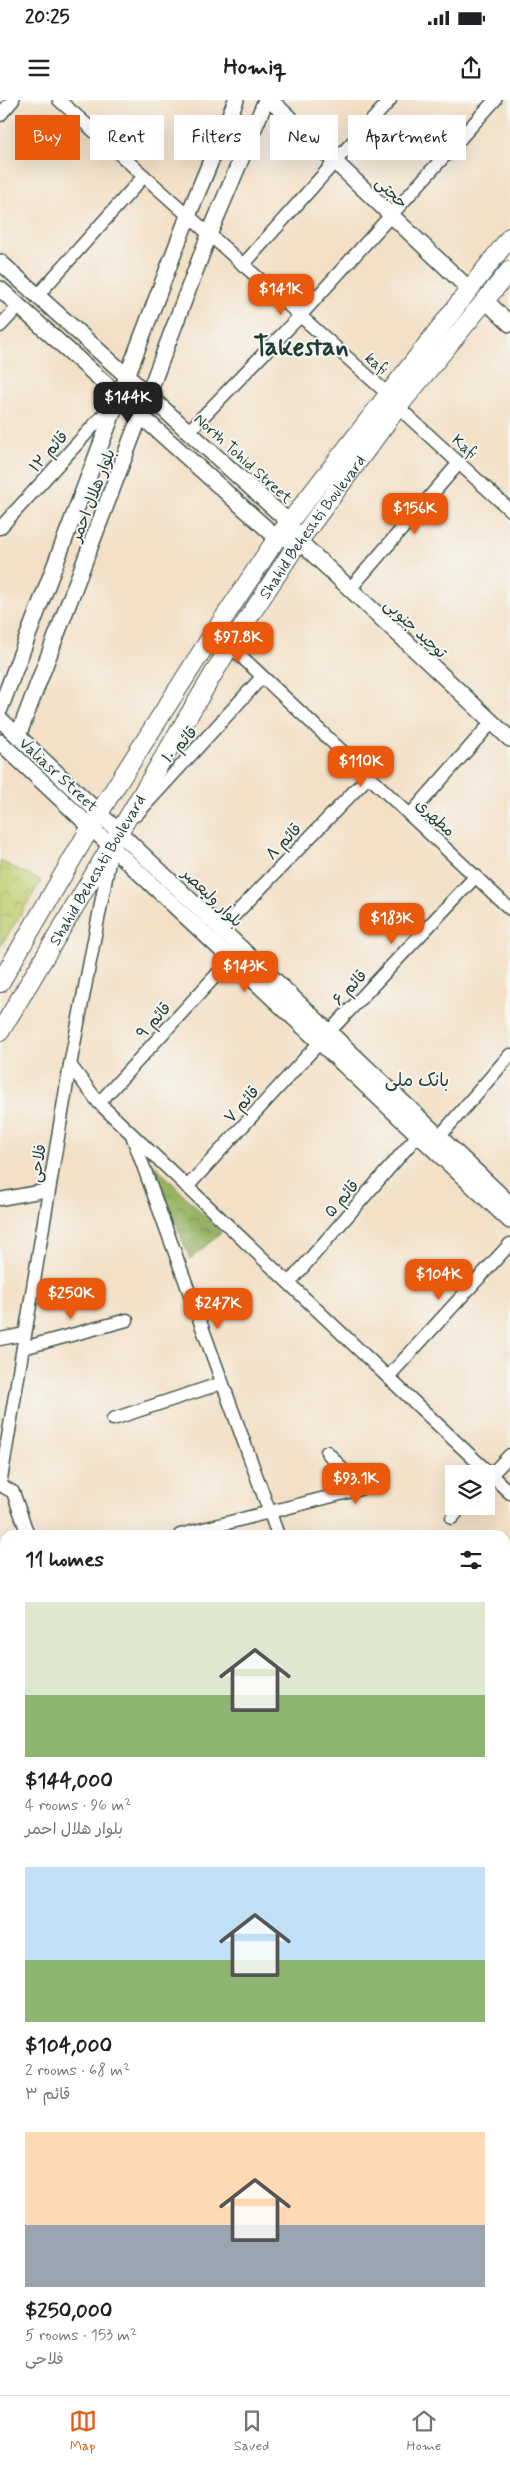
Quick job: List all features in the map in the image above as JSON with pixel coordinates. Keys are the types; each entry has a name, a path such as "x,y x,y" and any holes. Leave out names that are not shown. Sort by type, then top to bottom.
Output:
{"main road":[{"name":"Shahid Beheshti Boulevard","path":"0,1032 230,646 393,401 469,290 510,237"},
{"name":"Shahid Beheshti Boulevard","path":"0,982 95,820 207,643 277,538 393,401 486,301 510,270"}],"street":[{"path":"0,114 13,100"},
{"path":"59,100 188,216"},
{"name":"بلوار هلال احمر","path":"0,709 128,378 188,216 236,100"},
{"name":"بلوار هلال احمر","path":"18,736 210,235 266,100"},
{"name":"حجتی","path":"270,100 469,290"},
{"path":"242,264 390,100"},
{"path":"188,432 300,316 495,100"},
{"path":"37,296 144,176"},
{"name":"kafi","path":"188,216 393,401"},
{"name":"North Tohid Street","path":"0,262 289,522 299,541"},
{"path":"0,288 277,538 299,541"},
{"path":"486,301 510,324"},
{"path":"0,326 19,306"},
{"name":"قائم ۱۲","path":"0,528 120,396"},
{"name":"Kafi","path":"393,401 510,510"},
{"path":"350,589 460,463"},
{"name":"توحید جنوبی","path":"299,541 510,739"},
{"name":"مطهری","path":"230,646 510,909"},
{"name":"قائم ۱۰","path":"116,840 262,677"},
{"name":"بلوار ولیعصر","path":"0,719 116,840 221,929 324,1037 439,1137 510,1204"},
{"path":"410,814 492,722"},
{"name":"Valiasr Street","path":"0,742 95,820"},
{"name":"قائم ۸","path":"221,929 369,776"},
{"path":"116,840 231,959 324,1037 418,1135 510,1221"},
{"name":"فلاحی","path":"0,1485 70,1064 116,840"},
{"name":"قائم ۶","path":"324,1037 476,876"},
{"name":"قائم ۹","path":"99,1103 231,959"},
{"name":"قائم ۷","path":"187,1187 324,1037"},
{"path":"439,1137 510,1055"},
{"path":"70,1064 99,1103 388,1377 476,1465"},
{"path":"132,1135 276,1530"},
{"name":"قائم ۵","path":"289,1284 418,1135"},
{"path":"0,1199 49,1190"},
{"path":"388,1377 510,1244"},
{"path":"23,1348 127,1320"},
{"path":"0,1339 25,1334"},
{"path":"112,1419 222,1383"},
{"path":"201,1530 270,1514 360,1489 327,1452"},
{"path":"495,1470 510,1455"},
{"path":"495,1482 510,1493"},
{"path":"0,1485 13,1492 26,1530"}],"green space":[{"path":"0,861 41,881 0,947"},
{"path":"153,1163 221,1233 190,1259"}],"district":[{"name":"Takestan","path":"301,346"},
{"name":"بانک ملی","path":"417,1080"}]}
